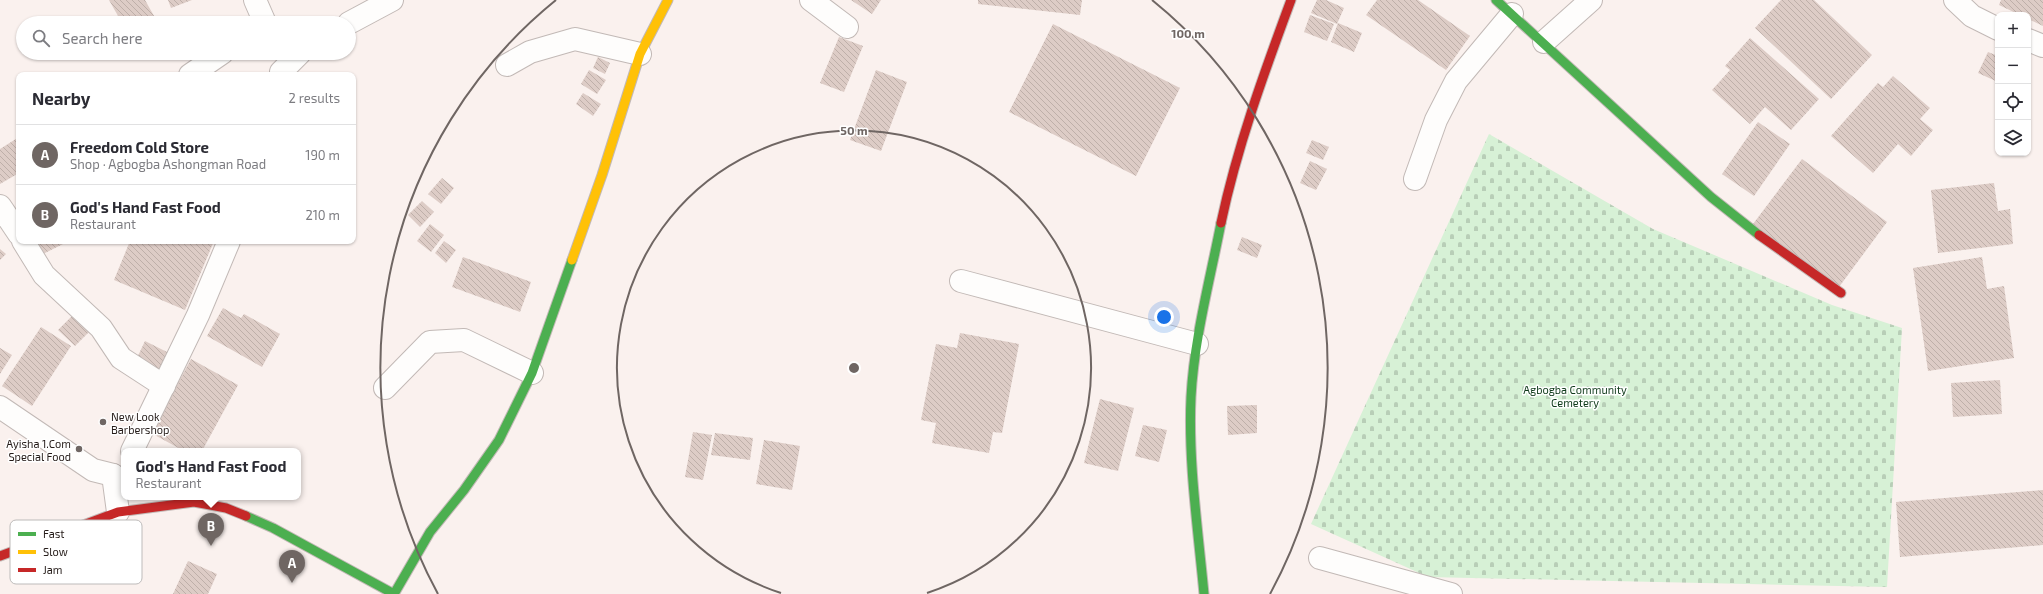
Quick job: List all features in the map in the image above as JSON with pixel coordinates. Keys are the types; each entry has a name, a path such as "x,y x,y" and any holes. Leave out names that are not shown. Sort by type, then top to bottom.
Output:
{"street":[{"path":"356,19 392,0"},
{"path":"97,520 118,512 194,502 226,508 272,528 394,594 430,532 464,490 499,440 532,373 602,175 640,54 668,0"},
{"path":"811,0 847,27"},
{"path":"1204,594 1193,474 1191,397 1197,344 1230,181 1264,73 1291,0"},
{"path":"1544,42 1591,0"},
{"path":"1955,0 1972,16 1995,28"},
{"path":"1415,179 1436,120 1456,81 1504,7 1711,196 1772,246 1841,293"},
{"path":"507,65 530,52 574,39 640,54"},
{"path":"2031,41 2043,46"},
{"path":"194,72 212,60"},
{"path":"281,72 291,60"},
{"path":"0,206 16,230"},
{"path":"25,244 44,275 101,328 121,358 164,386"},
{"path":"133,448 198,315 228,244"},
{"path":"961,281 1197,344"},
{"path":"385,388 430,342 464,340 532,373"},
{"path":"0,407 93,470 118,469 118,512"},
{"path":"0,556 10,552"},
{"path":"1320,558 1451,594"}],"green space":[{"name":"Agbogba Community Cemetery","path":"1489,134 1653,229 1832,305 1902,328 1887,587 1428,577 1311,524"}],"building":[{"path":"109,0 145,0 154,16 118,16"},
{"path":"168,0 192,0 171,8"},
{"path":"851,0 881,0 872,14"},
{"path":"978,0 1082,0 1080,15 978,4"},
{"path":"1317,0 1326,0 1344,8 1337,24 1311,13"},
{"path":"1377,0 1418,0 1470,36 1446,70 1366,15"},
{"path":"1781,0 1814,0 1872,55 1831,99 1755,28"},
{"path":"2001,0 2043,0 2043,26 2031,20 2031,12 2014,12 1999,5"},
{"path":"1310,15 1334,24 1327,41 1304,32"},
{"path":"1338,23 1362,33 1354,52 1331,42"},
{"path":"1053,24 1180,88 1136,176 1009,112"},
{"path":"839,37 863,46 844,92 820,83"},
{"path":"1750,38 1819,99 1791,130 1765,107 1750,124 1712,90 1730,70 1725,66"},
{"path":"1988,52 1995,55 1995,81 1978,73"},
{"path":"598,57 610,63 605,74 593,68"},
{"path":"589,70 606,80 597,94 581,84"},
{"path":"876,70 907,82 881,151 850,140"},
{"path":"1893,76 1930,108 1920,119 1933,130 1911,156 1898,144 1873,173 1831,136 1878,83 1883,87"},
{"path":"583,93 601,104 593,116 576,104"},
{"path":"1758,122 1790,144 1754,196 1722,174"},
{"path":"16,139 16,175 0,184 0,149"},
{"path":"1312,140 1329,147 1323,160 1306,153"},
{"path":"1802,159 1887,222 1839,287 1753,224"},
{"path":"1310,161 1327,169 1316,190 1300,183"},
{"path":"442,178 454,188 441,204 428,194"},
{"path":"1994,183 1998,211 2010,209 2013,244 1938,253 1931,190"},
{"path":"422,201 434,212 420,227 408,215"},
{"path":"430,224 444,235 431,252 417,241"},
{"path":"1242,237 1262,245 1257,258 1237,250"},
{"path":"444,241 456,250 446,263 435,253"},
{"path":"36,244 63,244 41,255"},
{"path":"129,244 213,244 185,310 114,280"},
{"path":"0,249 6,254 0,260"},
{"path":"463,257 531,282 520,312 452,287"},
{"path":"1982,257 1987,289 2004,286 2014,358 1928,371 1913,268"},
{"path":"223,308 241,318 244,314 280,334 262,367 207,336"},
{"path":"77,311 93,328 75,346 58,330"},
{"path":"41,327 71,346 32,406 2,386"},
{"path":"960,333 1019,344 1002,433 993,432 989,453 932,443 936,423 921,420 936,344 957,348"},
{"path":"145,341 171,354 161,372 136,360"},
{"path":"0,348 12,355 0,374"},
{"path":"191,359 238,385 204,448 178,448 151,433"},
{"path":"2000,380 2002,414 1953,417 1951,383"},
{"path":"1100,399 1134,408 1118,471 1084,463"},
{"path":"1257,405 1257,433 1228,435 1227,406"},
{"path":"1143,425 1167,430 1159,462 1135,456"},
{"path":"693,432 712,435 703,480 685,477"},
{"path":"715,433 753,438 750,460 711,455"},
{"path":"764,440 800,446 792,490 756,484"},
{"path":"2043,490 2043,545 1900,557 1896,502"},
{"path":"188,561 217,574 208,594 173,594"}],"traffic: fast":[{"path":"1496,0 1711,197 1759,235"},
{"path":"1204,594 1192,471 1190,421 1191,397 1195,353 1221,223"},
{"path":"394,594 430,532 464,490 499,440 532,373 572,260"},
{"path":"246,516 273,528 394,594"}],"traffic: slow":[{"path":"572,260 602,175 640,54 668,0"}],"traffic: jam":[{"path":"1221,223 1227,195 1243,138 1291,0"},
{"path":"1759,235 1841,293"},
{"path":"97,520 118,512 194,502 226,508 246,516"},
{"path":"0,556 10,552"}],"place":[{"name":"New Look Barbershop","path":"103,422"},
{"name":"Ayisha 1.Com Special Food","path":"79,449"},
{"name":"God's Hand Fast Food","path":"211,546"},
{"name":"Freedom Cold Store","path":"292,583"}]}
